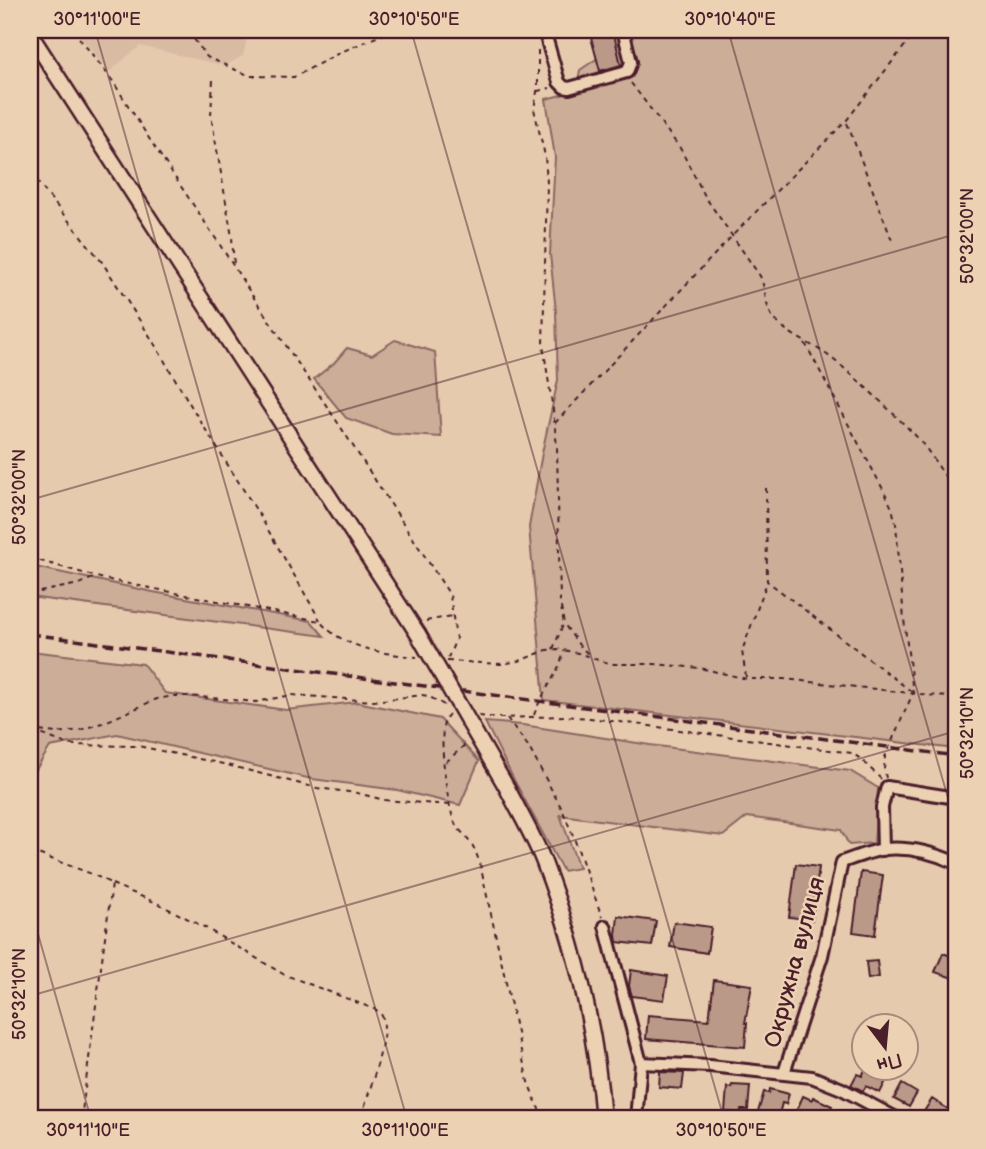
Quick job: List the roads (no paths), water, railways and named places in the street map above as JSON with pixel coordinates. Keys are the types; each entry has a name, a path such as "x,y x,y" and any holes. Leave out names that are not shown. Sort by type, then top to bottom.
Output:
{"main road":[{"path":"30,34 415,629 507,788 542,858 566,927 587,1009 603,1119"}],"street":[{"path":"544,30 561,85 569,88 624,74 629,69 631,62 624,30"},
{"path":"956,798 887,787 882,807 883,849 910,849 931,853 956,863"},
{"name":"Окружна вулиця","path":"784,1073 822,956 842,862 883,849"},
{"path":"605,926 641,1063 636,1119"},
{"path":"641,1063 675,1063 812,1077 898,1119"}],"railway":[{"path":"30,634 956,756"}]}
